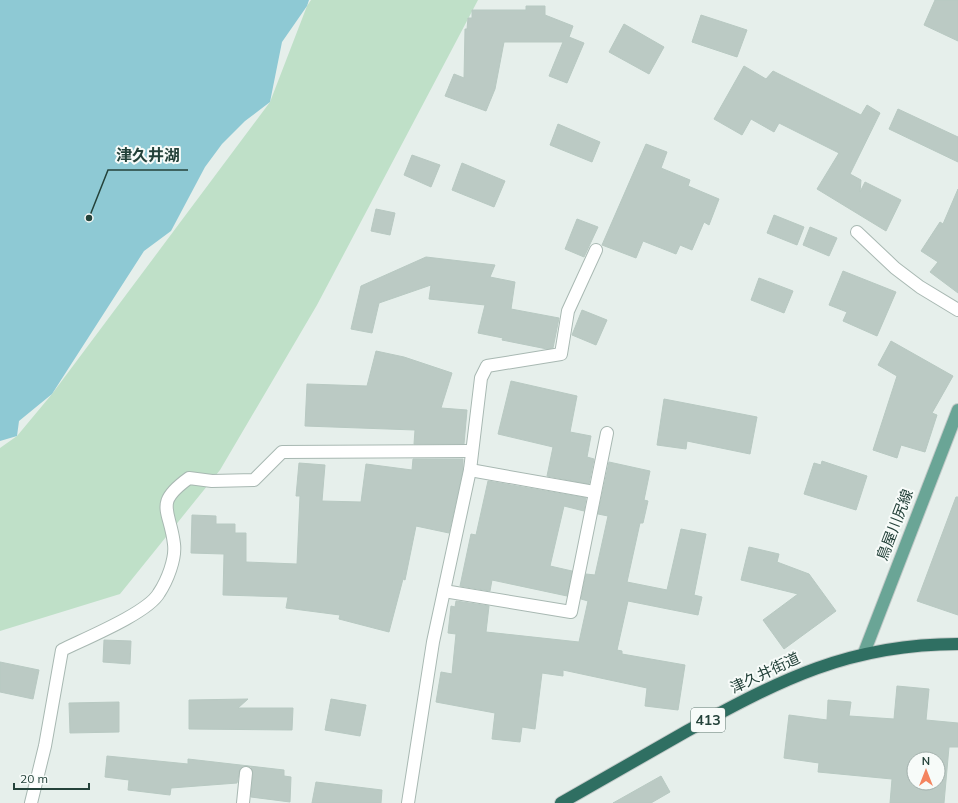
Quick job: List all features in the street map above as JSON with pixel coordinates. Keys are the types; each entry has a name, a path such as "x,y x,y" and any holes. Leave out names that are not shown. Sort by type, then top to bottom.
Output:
{"highway":[{"name":"津久井街道","path":"560,803 758,692 811,669 864,653 912,646 958,644"}],"main road":[{"name":"鳥屋川尻線","path":"864,653 958,410"}],"street":[{"path":"857,232 895,268 920,287 958,310"},
{"path":"408,803 433,642 470,470 471,451 481,378 487,366 561,354 568,311 596,250"},
{"path":"444,591 571,612 606,433"},
{"path":"31,803 45,746 62,650 137,613 159,595 171,564 174,545 168,522 166,503 172,490 189,478 212,481 254,480 282,452 471,451"},
{"path":"470,470 594,492"},
{"path":"243,803 246,773"}],"green space":[{"path":"311,0 478,0 317,305 220,470 120,594 0,631 0,448 17,436 52,394 270,102 307,6"}],"water":[{"path":"0,0 309,0 307,6 282,42 270,102 245,121 222,144 205,167 171,231 144,251 52,394 19,421 17,436 0,441"}],"building":[{"path":"935,0 958,0 958,41 924,25"},
{"path":"526,6 545,6 545,15 573,26 569,37 584,43 567,83 549,76 563,42 504,42 495,89 486,111 445,96 454,74 464,78 465,29 467,29 468,18 472,18 472,10 526,10"},
{"path":"701,15 747,30 737,57 692,42"},
{"path":"624,24 664,47 649,74 609,52"},
{"path":"744,66 766,79 773,71 861,115 867,105 880,113 850,174 861,180 860,192 865,182 901,200 886,231 817,189 839,153 779,123 774,132 751,119 742,135 714,119"},
{"path":"898,109 958,137 958,162 889,129"},
{"path":"558,124 600,142 592,162 550,145"},
{"path":"646,144 667,152 661,168 690,180 688,186 719,199 709,225 704,222 692,250 680,245 676,254 643,241 636,258 602,245"},
{"path":"412,155 440,165 431,187 404,175"},
{"path":"462,163 505,181 494,207 452,190"},
{"path":"958,189 958,293 930,272 938,262 921,251 940,222 943,224"},
{"path":"376,209 395,213 390,235 371,231"},
{"path":"774,215 804,227 797,245 767,233"},
{"path":"577,219 598,227 584,257 565,249"},
{"path":"810,227 837,238 829,256 803,245"},
{"path":"426,257 495,265 490,277 515,282 511,309 559,318 553,348 547,349 502,340 503,338 478,333 485,305 429,299 431,285 379,303 372,333 351,329 361,286"},
{"path":"843,271 896,292 877,336 843,321 847,312 829,305"},
{"path":"759,278 793,291 784,313 751,300"},
{"path":"582,310 607,320 596,345 572,335"},
{"path":"891,341 953,376 932,413 937,415 925,452 901,445 897,458 873,450 897,376 878,365"},
{"path":"376,351 404,357 452,373 441,408 467,410 464,444 414,444 415,430 305,426 307,384 367,386"},
{"path":"511,381 577,396 570,432 591,436 587,457 594,459 589,484 547,476 553,447 498,434"},
{"path":"664,399 757,417 750,454 687,441 686,449 657,445"},
{"path":"413,459 463,459 463,469 449,533 416,526 405,580 403,579 389,632 339,619 340,615 286,608 288,597 223,595 224,554 191,553 192,515 216,516 216,524 235,524 235,533 246,533 246,562 297,564 300,496 296,496 299,463 325,465 322,501 361,502 366,464 412,470"},
{"path":"822,461 867,476 856,510 804,494 814,463 821,465"},
{"path":"609,462 650,471 644,500 648,501 643,523 640,523 627,582 667,590 681,529 706,534 694,595 702,597 698,615 628,601 617,650 622,651 622,654 685,665 678,710 645,706 647,688 563,670 563,676 542,673 535,729 522,727 520,742 492,739 495,713 436,702 441,672 452,674 456,634 448,633 451,606 455,607 456,601 489,606 486,632 579,642 588,601 581,599 586,574 595,575 608,516 598,514"},
{"path":"488,481 586,498 584,511 564,506 550,566 572,571 567,596 492,580 490,591 460,586 471,534 476,535"},
{"path":"956,497 958,497 958,615 917,601"},
{"path":"749,547 779,554 777,562 809,574 836,611 784,649 763,620 798,594 741,580"},
{"path":"104,640 131,641 130,664 103,662"},
{"path":"0,662 39,670 33,699 0,692"},
{"path":"897,686 929,689 926,720 958,723 958,747 949,747 946,781 946,751 906,751 906,791 945,791 944,803 890,803 892,779 818,772 819,763 784,758 789,715 827,720 828,700 851,702 849,716 894,719"},
{"path":"248,699 238,708 293,708 292,730 189,729 189,700"},
{"path":"331,699 366,705 360,736 325,730"},
{"path":"119,702 119,732 70,733 69,703"},
{"path":"107,756 188,764 188,759 284,770 284,776 291,777 290,802 251,797 253,773 251,767 246,766 240,769 237,783 171,788 170,795 128,790 129,780 105,777"},
{"path":"661,776 670,792 651,803 613,803"},
{"path":"316,782 382,790 381,803 312,803"}],"place":[{"name":"津久井湖","path":"89,218"}]}
